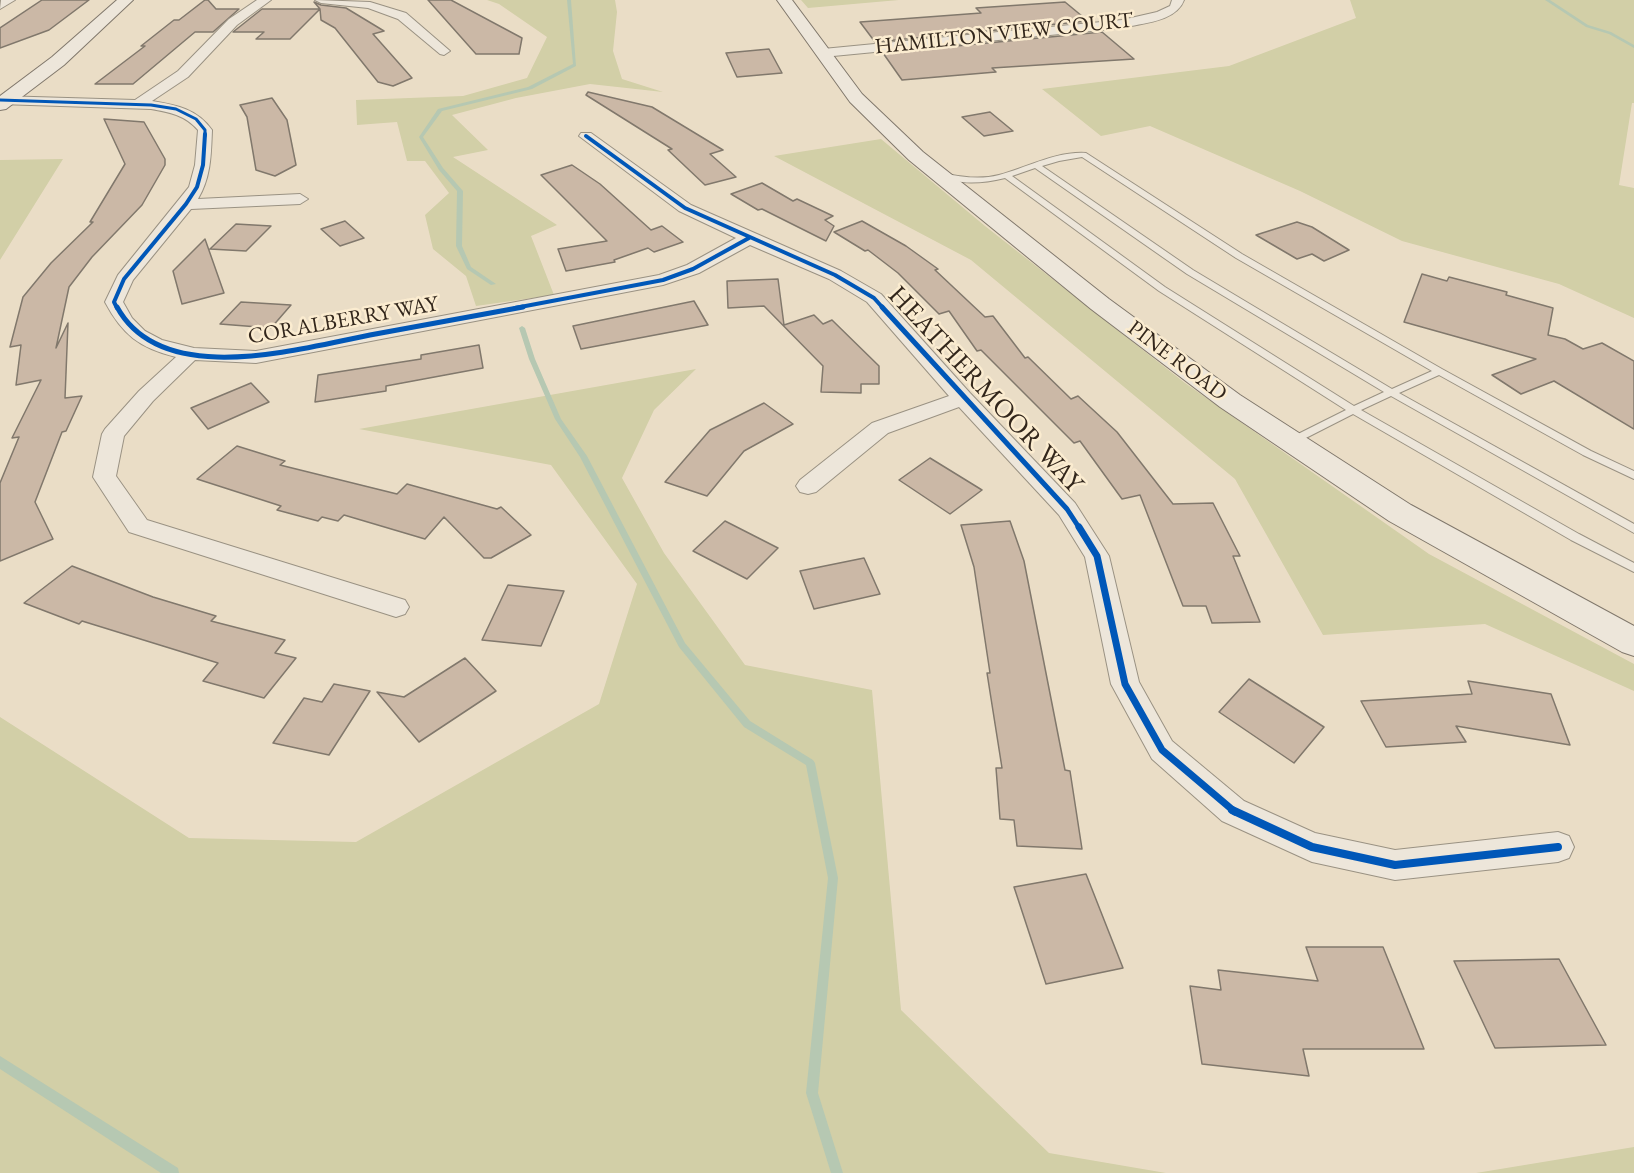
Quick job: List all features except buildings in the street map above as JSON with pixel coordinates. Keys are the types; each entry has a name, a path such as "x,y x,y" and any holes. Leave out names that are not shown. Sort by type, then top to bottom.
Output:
{"street":[{"path":"0,6 9,0"},
{"path":"2,104 58,61 126,0"},
{"path":"137,105 183,74 233,22 265,0"},
{"path":"321,0 370,5 402,16 444,51"},
{"name":"PINE ROAD","path":"784,0 856,98 938,174 1100,304 1230,401 1400,513 1634,642"},
{"name":"HAMILTON VIEW COURT","path":"823,53 1122,24 1161,15 1175,8 1178,0"},
{"name":"CORALBERRY WAY","path":"2,104 112,104 176,109 196,119 205,130 203,165 197,187 186,204 124,279 114,302 119,314 137,335 152,344 189,355 256,357 663,280 693,269 748,238"},
{"name":"HEATHERMOOR WAY","path":"586,136 685,208 748,238 836,275 874,298 963,398 1067,508 1097,555 1125,684 1162,750 1233,811 1312,847 1395,864 1558,847"},
{"path":"186,204 300,199"},
{"path":"189,355 146,396 113,434 104,477 138,526 396,607"},
{"path":"808,486 879,428 963,398"}],"lane":[{"path":"938,174 973,180 1006,175 1062,155 1083,155 1239,256 1439,371 1587,453 1634,475"},
{"path":"1036,165 1190,272 1391,392 1634,529"},
{"path":"1006,175 1162,289 1353,410 1575,537 1634,568"},
{"path":"1292,441 1439,371"}],"shaded area":[{"path":"487,0 615,0 617,12 613,51 622,79 663,92 590,84 516,98 452,115 488,150 453,157 557,225 531,236 554,295 476,306 466,276 433,249 425,215 449,193 425,161 407,161 397,122 357,125 356,100 463,96 527,78 547,37 499,4"},
{"path":"801,0 899,0 808,8"},
{"path":"1350,0 1634,0 1634,103 1632,103 1619,185 1634,188 1634,318 1559,284 1402,241 1300,191 1150,126 1101,136 1042,89 1229,66 1356,18"},
{"path":"881,139 985,226 1185,383 1429,554 1634,664 1634,691 1485,624 1323,635 1235,479 971,260 774,156"},
{"path":"63,159 0,260 0,160"},
{"path":"696,369 654,410 622,478 664,553 745,665 872,690 901,1010 1049,1153 1166,1173 0,1173 0,717 189,838 356,842 599,704 637,584 551,465 359,429"},
{"path":"1634,1147 1634,1173 1476,1173"}],"waterway":[{"path":"493,284 469,268 459,246 460,191 441,169 421,137 440,110 530,88 575,65 569,0"},
{"path":"1547,0 1587,26 1610,33 1634,47"},
{"path":"522,328 532,359 558,419 583,456 682,645 747,724 810,763 833,878 812,1093 837,1173"},
{"path":"0,1062 173,1173"}],"cycle path":[{"path":"0,100 151,105 176,109 196,119 205,130 203,165 197,187 186,204 124,279 114,302 125,321 139,335 155,344 194,354 256,357 663,280 693,269 749,238"},
{"path":"586,136 685,208 835,275 874,298 963,398 1067,509 1097,556 1125,684 1162,750 1233,811 1312,847 1395,865 1558,847"}]}
